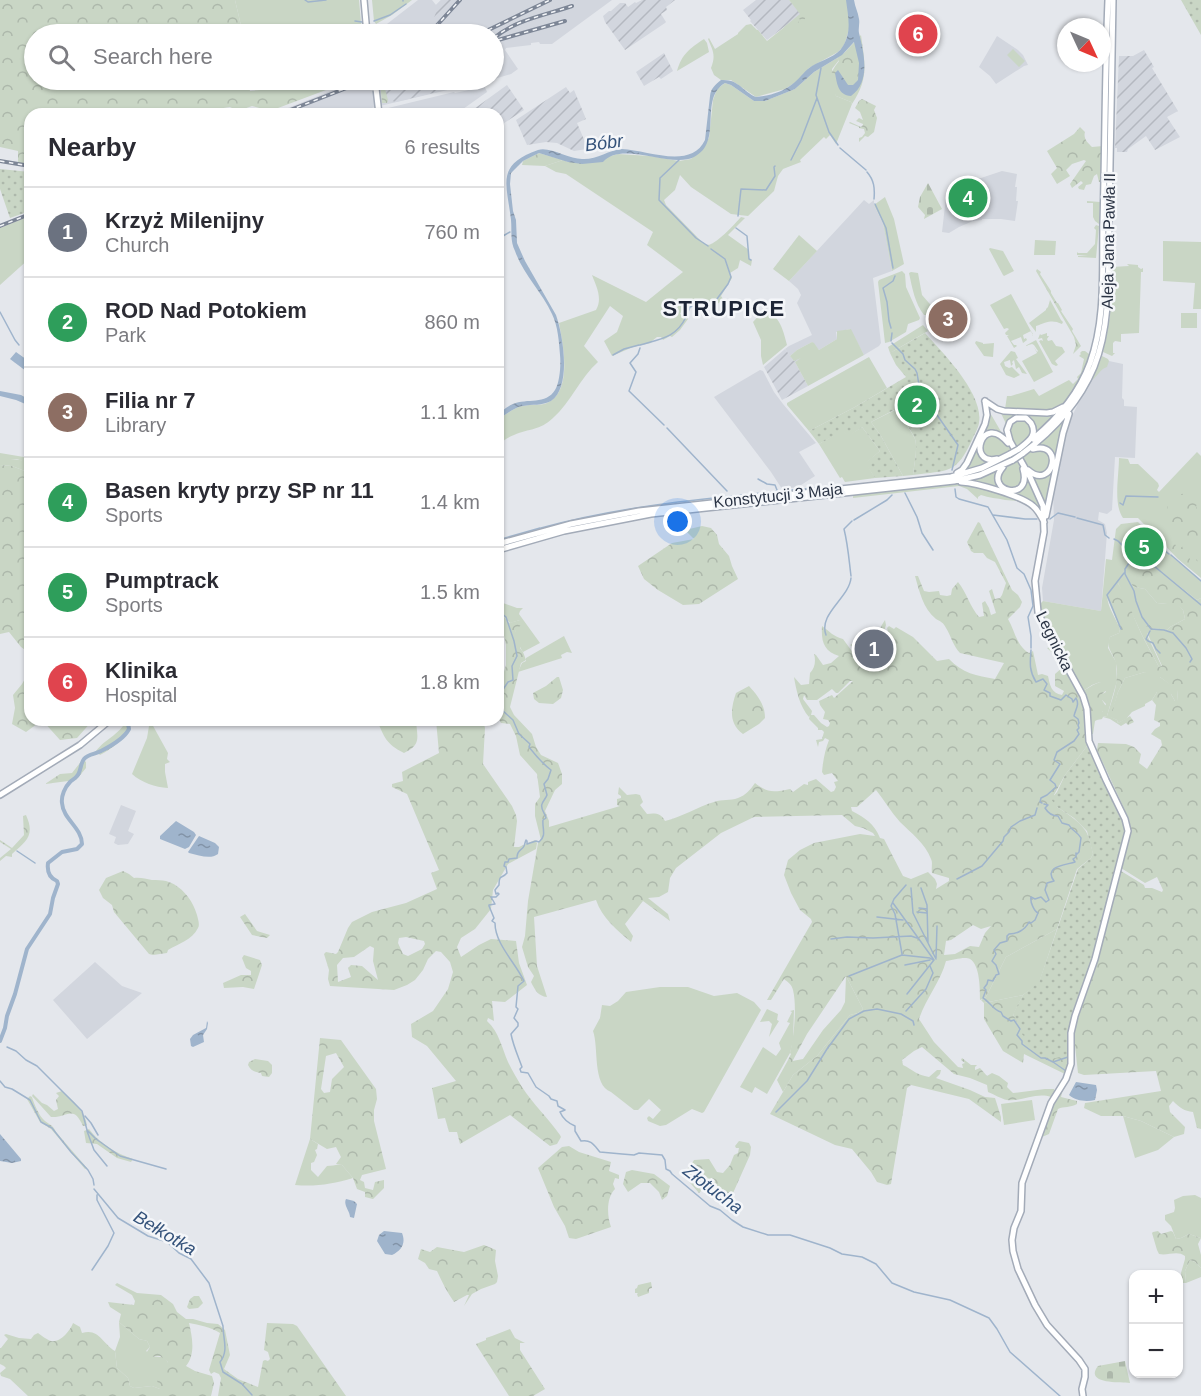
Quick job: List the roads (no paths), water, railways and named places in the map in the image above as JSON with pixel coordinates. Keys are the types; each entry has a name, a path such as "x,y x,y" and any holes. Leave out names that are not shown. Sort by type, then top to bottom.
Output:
{"main road":[{"path":"366,0 368,24"},
{"name":"Aleja Jana Pawła II","path":"1021,451 1046,428 1070,399 1089,366 1100,324 1108,0"},
{"name":"Aleja Jana Pawła II","path":"1021,451 1050,431 1072,406 1085,385 1102,340 1106,314 1113,0"},
{"path":"374,90 377,108"},
{"path":"941,481 968,464 986,420 985,401 1004,411 1047,413 1059,409 1070,399"},
{"path":"1044,523 1064,430 1072,406"},
{"path":"1009,442 1007,430 1010,422 1019,417 1028,419 1033,425 1034,433 1021,451"},
{"path":"1009,442 1001,435 993,433 985,436 980,446 982,455 990,460 1011,457"},
{"name":"Legnicka","path":"1009,442 1042,502 1044,536 1035,581 1038,612 1086,702 1089,741 1128,825 1126,842 1095,959 1073,1022 1071,1064 1066,1079 1051,1103 1022,1183 1021,1211 1012,1240 1018,1269 1035,1305 1054,1334 1084,1366 1086,1373 1082,1389 1083,1396"},
{"path":"1021,451 1037,447 1043,448 1050,453 1053,460 1050,470 1041,475 1032,473 1022,465"},
{"name":"Konstytucji 3 Maja","path":"504,542 583,522 658,508 967,479 980,475 1021,451"},
{"path":"1011,457 998,474 999,483 1004,488 1014,491 1022,487 1025,478 1022,465"},
{"path":"941,481 978,484 1024,501 1036,508 1044,523"},
{"name":"Konstytucji 3 Maja","path":"504,548 564,531 621,519 941,481"},
{"path":"0,795 80,745 103,726"}],"water":[{"path":"846,0 854,0 859,19 864,75 857,90 851,96 843,94 835,73 838,70 848,85 853,85 858,80 859,63 854,42 842,55 814,72 795,89 765,101 754,101 725,83 717,90 713,99 708,141 703,150 694,157 673,160 622,154 611,156 603,162 582,164 539,153 523,161 511,173 510,184 517,243 556,315 563,347 564,373 558,394 551,401 526,405 504,415 504,410 518,402 547,398 551,395 557,387 560,368 559,339 554,319 518,259 512,243 506,186 510,169 515,162 543,149 582,159 622,149 668,156 690,154 698,149 705,140 711,93 721,80 732,81 756,97 782,90 810,68 841,49 846,40 848,18"},
{"path":"16,352 24,358 24,370 10,359"},
{"path":"0,391 21,395 24,397 24,403 16,400 0,396"},
{"path":"176,821 196,835 189,847 185,849 160,839 160,836"},
{"path":"199,836 215,843 219,847 218,854 208,857 189,853"},
{"path":"207,1021 207,1029 203,1035 204,1042 191,1046 190,1039 206,1028"},
{"path":"1076,1082 1096,1085 1095,1100 1075,1099 1069,1095"},
{"path":"0,1134 21,1161 12,1163 0,1161"},
{"path":"346,1199 357,1204 354,1218 350,1217 345,1204"},
{"path":"384,1231 402,1233 404,1240 402,1246 392,1255 385,1254 377,1241 379,1235"}],"waterway":[{"path":"305,0 308,2 326,0"},
{"path":"374,21 390,15 406,4"},
{"path":"355,21 362,22"},
{"path":"821,68 816,95 829,132 838,145"},
{"path":"791,160 817,98"},
{"path":"840,148 866,170"},
{"path":"679,160 660,178 659,200 696,238 708,246"},
{"path":"738,216 741,189 766,190 775,176 775,166"},
{"path":"867,172 874,184 874,199"},
{"path":"875,204 886,228 893,268"},
{"path":"736,228 747,236 749,259 751,260"},
{"path":"504,235 510,232"},
{"path":"687,315 690,307 711,307 731,277 725,259 711,249"},
{"path":"891,328 883,288 893,281 895,276"},
{"path":"0,312 19,345"},
{"path":"640,345 672,334 686,317"},
{"path":"891,341 892,333"},
{"path":"892,343 915,369 920,391 927,396 958,445 952,470"},
{"path":"613,355 639,345"},
{"path":"640,348 630,363 636,372 629,391 664,425"},
{"path":"667,428 727,491"},
{"path":"758,479 775,485 777,490"},
{"path":"541,528 653,505 841,485"},
{"path":"955,489 956,497 959,499 988,507 1007,540 1017,568 1024,574 1031,590 1033,606 1028,617 1031,648"},
{"path":"905,493 922,533 933,550"},
{"path":"854,520 892,495"},
{"path":"1120,503 1123,505 1126,496 1158,497"},
{"path":"1050,519 1058,513 1075,517"},
{"path":"993,515 1037,519"},
{"path":"1077,518 1103,525 1105,535 1109,538"},
{"path":"851,576 844,529 852,521"},
{"path":"504,538 540,528"},
{"path":"1114,539 1133,556 1144,554 1154,566 1201,605"},
{"path":"1145,554 1162,549 1169,554"},
{"path":"1171,555 1201,581"},
{"path":"1133,557 1125,569 1125,574 1134,591 1142,617 1151,629 1173,633 1186,648 1192,659 1190,662"},
{"path":"1121,629 1107,595 1124,573"},
{"path":"826,635 826,620 845,592 851,578"},
{"name":"Złotucha","path":"504,616 517,656 512,666 513,680 508,682 504,688"},
{"path":"1150,631 1146,639 1153,643 1160,653"},
{"path":"1031,650 1031,670 1036,682 1043,679 1047,684 1044,690 1050,693 1050,696 1061,700 1066,695 1073,702 1076,698 1074,716 1079,723 1077,730 1079,734 1074,741 1057,752 1054,760 1060,764 1050,780 1056,787 1041,798 1042,803"},
{"name":"Złotucha","path":"504,712 513,720 519,734 530,744 529,747 537,757 551,770 544,784 547,795 542,803 546,818 543,820 543,837 539,842 527,844 526,840 517,858 505,862 507,873 500,878 495,890 496,894 499,894 491,897 495,904 489,905 498,938 524,981 518,986 516,1007 518,1009 514,1018 518,1026 511,1034 522,1067 521,1072 528,1073 536,1087 557,1101 558,1106 565,1110 560,1112 561,1114 566,1121 575,1126 575,1131 581,1141 590,1142 600,1152 662,1155 666,1169 710,1206 720,1210 743,1227 768,1235 790,1235 842,1254 862,1257 876,1264 892,1283 914,1292 950,1300 989,1318 1010,1352 1060,1396"},
{"path":"0,1041 27,949 50,914 58,884 49,874 48,863 62,852 77,849 82,844 79,833 63,809 64,792 78,774 84,759 121,739 127,733 128,726"},
{"path":"1044,804 1048,805 1045,808 1049,813 1058,816 1062,823 1069,825 1080,836 1079,852 1073,859 1075,862 1057,867 1051,872 1054,881 1047,883 1045,890 1049,900 1046,902 1041,897 1035,899 1031,897 1038,913 1035,920 1029,922 1020,931 1009,934 1007,941 1000,943 994,950 996,954 992,961 999,974 993,981 988,980 983,998 1003,1016 1011,1021 1014,1020 1020,1029 1017,1035 1022,1044 1041,1058 1053,1062 1066,1071"},
{"path":"957,879 982,866 1003,841 1011,827 1035,815 1037,808"},
{"path":"17,851 35,863"},
{"path":"902,954 895,914 891,906 906,885"},
{"path":"911,888 913,913 936,959"},
{"path":"921,888 927,905 928,943"},
{"path":"893,903 934,960 907,994"},
{"path":"919,908 927,909"},
{"path":"917,912 927,913"},
{"path":"877,917 903,920"},
{"path":"936,958 937,926"},
{"path":"831,939 911,936 917,938"},
{"path":"849,976 902,955 933,960"},
{"path":"905,965 930,960"},
{"path":"906,1011 926,989 933,973 930,966"},
{"path":"776,1112 807,1081 849,1019 864,1011 877,1009 901,1014 913,1021 914,1025"},
{"path":"7,1047 37,1066 82,1111 87,1130 96,1139 120,1156 166,1169"},
{"path":"1053,1062 1068,1057"},
{"name":"Bełkotka","path":"0,1081 5,1087 30,1100 41,1122 52,1128 88,1170 94,1185"},
{"path":"85,1116 98,1135"},
{"path":"87,1131 94,1150 107,1166"},
{"name":"Bełkotka","path":"94,1189 118,1218 148,1236 167,1242 179,1253 191,1259 209,1283 223,1326 225,1349 220,1362 223,1372 242,1384 252,1395"},
{"path":"92,1270 114,1233 97,1200 97,1195"}],"railway":[{"path":"438,24 460,0"},
{"path":"501,24 550,0"},
{"path":"504,31 521,22 572,6"},
{"path":"504,38 565,21"},
{"path":"295,108 341,90"},
{"path":"0,161 24,165"},
{"path":"0,226 24,216"}],"place":[{"name":"Klinika","path":"918,34"},
{"name":"Basen kryty przy SP nr 11","path":"968,198"},
{"name":"Filia nr 7","path":"948,319"},
{"name":"ROD Nad Potokiem","path":"917,405"},
{"name":"Pumptrack","path":"1144,547"},
{"name":"Krzyż Milenijny","path":"874,649"}],"district":[{"name":"STRUPICE","path":"724,308"}],"water label":[{"name":"Bóbr","path":"604,143"}]}
